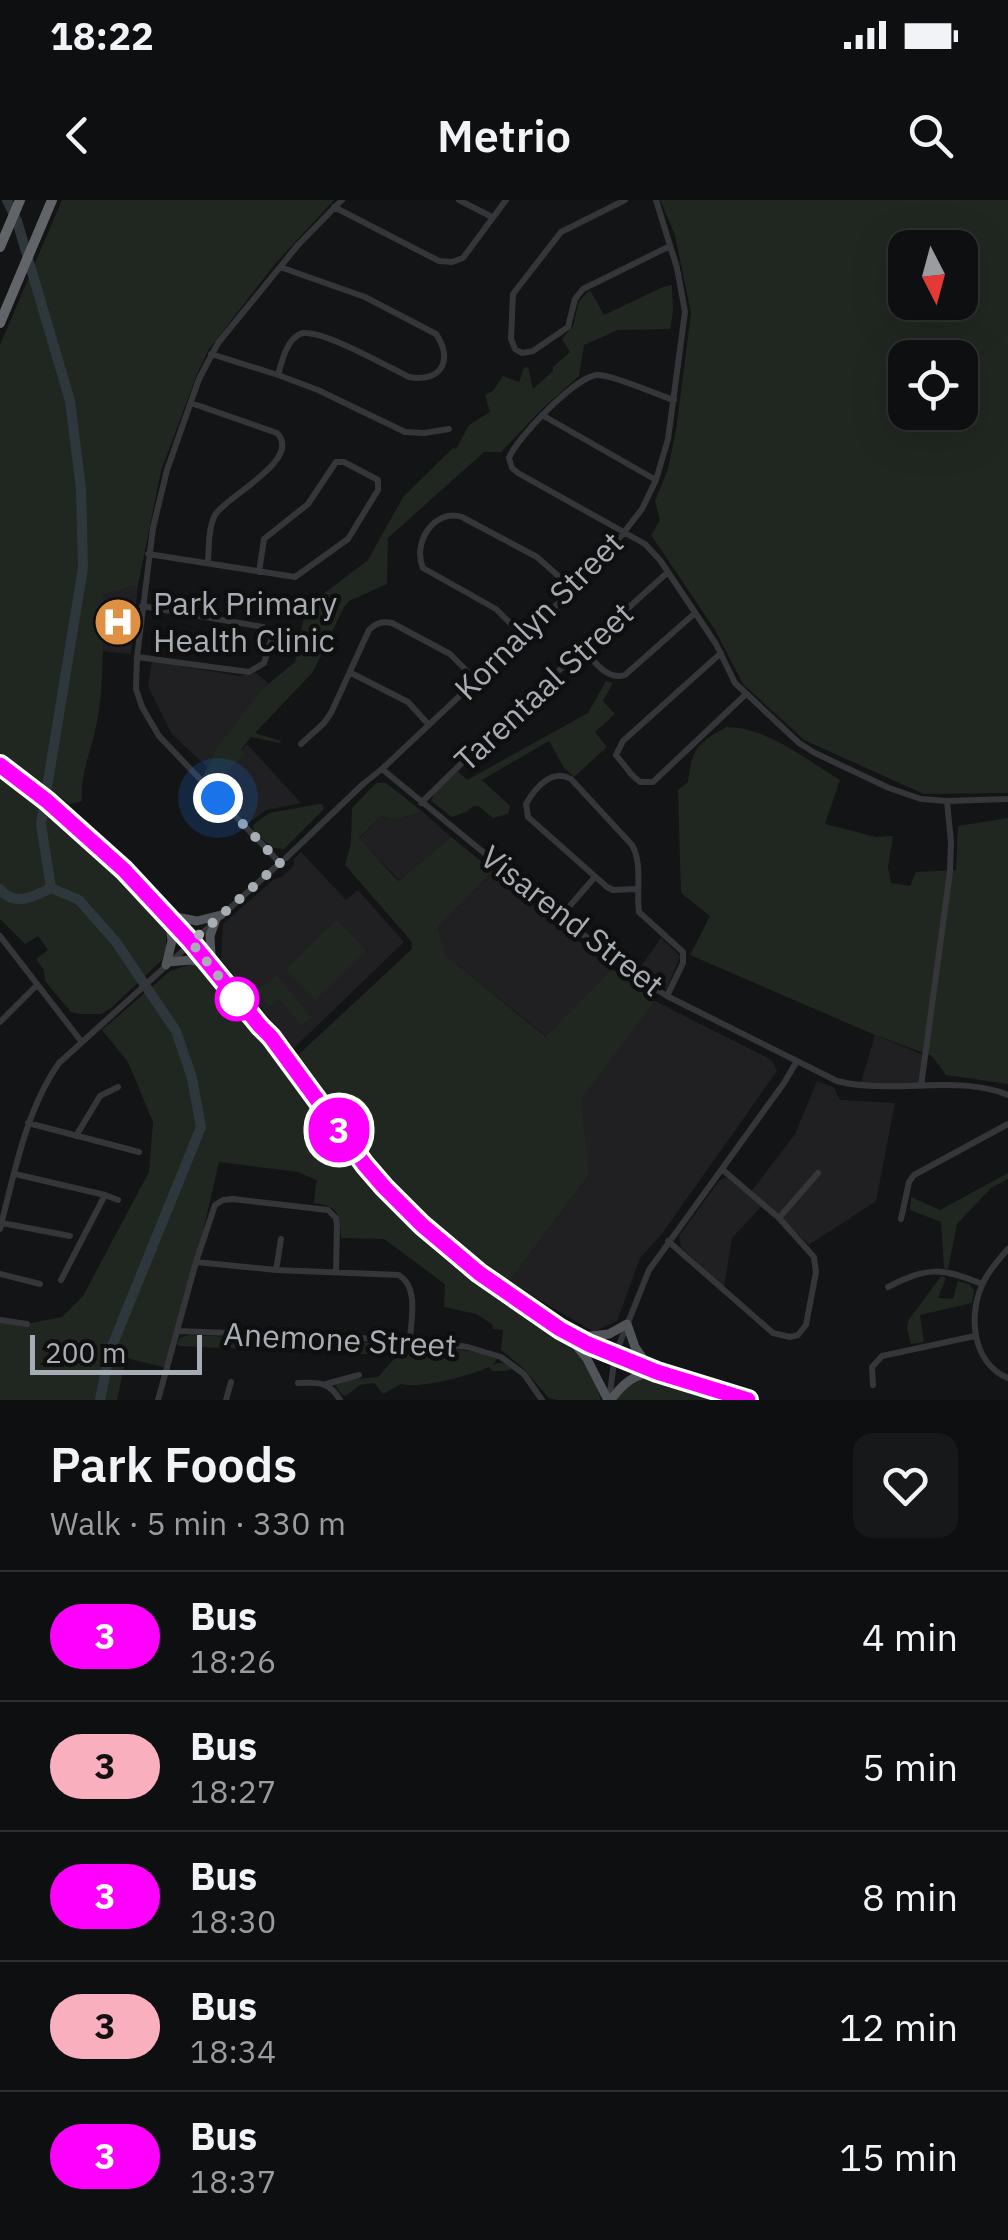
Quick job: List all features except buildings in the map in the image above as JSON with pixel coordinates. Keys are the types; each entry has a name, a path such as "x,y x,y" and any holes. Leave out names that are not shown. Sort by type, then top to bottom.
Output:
{"highway":[{"path":"0,246 20,200"},
{"path":"0,322 52,200"}],"main road":[{"path":"0,764 102,850 172,918 263,1024 365,1165 422,1225 479,1273 565,1332 587,1359 610,1400 630,1379 657,1372"},
{"path":"172,918 197,921 219,917"},
{"path":"211,963 210,942 219,917"},
{"path":"172,918 167,963 211,963"},
{"path":"553,1322 616,1353 748,1400"},
{"path":"584,1336 603,1336 627,1324 635,1347 646,1362"},
{"path":"565,1332 657,1372 716,1389"}],"street":[{"path":"284,860 159,736 136,689 136,657 148,554 168,470 211,354 280,267 342,200"},
{"path":"459,200 492,217"},
{"path":"334,208 445,262 463,258 506,200"},
{"path":"625,200 561,232 513,294 511,339 516,349 533,351 568,327 575,299 583,289 670,246"},
{"name":"Kornalyn Street","path":"1,1226 36,1100 59,1063 574,590 642,509 666,451 685,312 678,268 656,200"},
{"path":"278,375 287,348 296,337 308,332 342,343 417,379 433,377 444,354 440,339 422,326 365,297 280,267"},
{"path":"211,354 318,390 405,432 449,429"},
{"path":"674,400 596,375 579,381 510,453 512,468 645,544 695,612 734,683 787,734 815,753 920,799 1008,799"},
{"path":"190,403 277,433 284,443 266,472 222,506 214,517 208,563"},
{"path":"542,416 656,480"},
{"path":"148,554 260,572 295,577 352,535 378,490 378,480 344,462 336,462 308,504 264,539 260,572"},
{"path":"523,636 496,609 423,568 419,545 436,521 454,514 537,557 574,590"},
{"name":"Tarentaal Street","path":"421,802 668,572"},
{"path":"136,657 248,672 264,663 272,636 263,627 142,606"},
{"path":"582,648 608,675 619,678 695,612"},
{"path":"301,744 324,723 375,624 384,621 450,654 476,680"},
{"path":"720,653 623,741 616,755 619,761 640,782 653,782 745,695"},
{"path":"351,672 408,702 428,724"},
{"name":"Visarend Street","path":"378,772 421,802 634,976 667,996 836,1081 988,1088 1008,1095"},
{"path":"638,889 612,890 594,878 526,812 530,797 550,777 564,775 572,779 636,852 638,889 639,912 683,952 683,963 667,996"},
{"path":"920,1086 949,884 952,842 947,801"},
{"path":"561,916 594,878"},
{"path":"0,936 81,1041"},
{"path":"0,1022 37,985"},
{"path":"610,1400 616,1353 649,1270 798,1061"},
{"path":"76,1136 100,1096 118,1087"},
{"path":"28,1124 138,1152"},
{"path":"901,1220 914,1175 1008,1124"},
{"path":"668,1242 774,1333 790,1337 806,1326 815,1265 810,1251 723,1169"},
{"path":"779,1218 818,1173"},
{"path":"15,1174 118,1200"},
{"path":"62,1280 106,1194"},
{"path":"158,1400 213,1208 223,1200 333,1213 337,1224 336,1272"},
{"path":"1,1226 70,1236"},
{"path":"276,1270 280,1239"},
{"path":"1008,1249 982,1284 975,1336 984,1361 1008,1378"},
{"path":"196,1262 399,1275 412,1291 410,1340"},
{"path":"888,1287 915,1273 932,1270 982,1284"},
{"path":"0,1274 40,1284"},
{"path":"0,1320 26,1324"},
{"name":"Anemone Street","path":"178,1331 410,1340 468,1347 501,1356 524,1374 542,1400"},
{"path":"873,1385 872,1367 882,1356 975,1336"},
{"path":"298,1383 325,1384 359,1375"},
{"path":"226,1400 230,1382"},
{"path":"325,1384 335,1390 340,1400"}],"shaded area":[{"path":"62,200 334,200 275,264 209,349 197,374 161,471 138,585 103,594 100,706 82,801 70,804 0,753 0,345"},
{"path":"660,200 1008,200 1008,793 924,794 804,740 743,684 715,630 651,535 660,520 655,501 668,469 676,430 691,313 675,235"},
{"path":"672,285 670,329 618,330 584,345 579,376 501,452 484,452 388,538 387,584 349,601 313,672 255,733 280,743 251,737 241,750 245,754 211,785 202,778 217,747 253,701 295,662 306,607 368,560 403,497 456,449 469,425 490,412 485,395 493,391 503,376 519,382 528,367 533,389 553,371 570,352 562,339 573,326 579,301 590,290 604,315"},
{"name":"Park Primary Health Clinic","path":"138,585 131,654 101,651 103,594"},
{"path":"152,661 239,676 256,673 269,684 217,747 207,767 172,734 148,686"},
{"path":"606,681 613,683 603,701 615,714 595,732 607,747 574,777 564,768 549,741 482,780 510,806 508,814 493,818 474,806 452,817 431,801 458,771 467,780 588,713"},
{"path":"726,727 771,738 840,780 825,824 876,837 893,836 888,867 891,883 910,886 916,872 956,870 958,826 1008,818 1008,1084 946,1075 932,1056 690,955 710,916 681,893 678,790 688,782 698,748"},
{"path":"247,744 301,803 266,810 245,826 208,789"},
{"path":"0,774 122,873 156,908 166,926 162,960 101,1014 71,1012 45,981 44,970 36,959 48,950 38,936 25,944 0,919"},
{"path":"376,783 386,783 423,812 394,820 381,816 359,838 398,881 451,837 493,871 438,927 445,955 546,1037 612,969 655,1001 581,1099 589,1175 509,1282 418,1210 374,1162 297,1056 412,949 412,942 345,865 351,843 352,808"},
{"path":"322,804 324,809 284,849 273,848 254,832 253,825 269,813"},
{"path":"423,812 451,837 399,880 359,839 381,816 394,820"},
{"path":"301,852 346,900 358,890 404,942 294,1048 221,960 223,924 274,879 282,877"},
{"path":"493,871 612,969 547,1037 445,955 438,927"},
{"path":"337,920 366,951 315,1000 286,969"},
{"path":"661,938 680,956 667,989 637,972"},
{"path":"192,964 209,973 251,1018 348,1151 408,1224 461,1272 565,1343 586,1367 601,1400 549,1398 501,1350 503,1330 493,1329 492,1324 476,1314 444,1307 445,1284 384,1239 341,1238 334,1209 314,1203 318,1181 298,1172 219,1162 167,1368 126,1358 117,1400 0,1400 0,1320 27,1324 62,1317 83,1296 149,1172 153,1122 128,1062 102,1030 170,971"},
{"path":"276,975 311,1017 301,1025 279,999 269,1006 257,991"},
{"path":"655,1001 772,1060 777,1071 661,1235 640,1258 617,1321 594,1332 509,1282 589,1175 580,1099"},
{"path":"875,1035 924,1055 921,1086 860,1086"},
{"path":"817,1081 834,1087 840,1100 895,1103 876,1201 809,1245 766,1202 732,1238 724,1287 681,1247 679,1236 719,1181 730,1176 751,1192 795,1134"},
{"path":"1008,1173 1008,1179 991,1188 957,1224 948,1269 944,1268 941,1222 910,1210 911,1197 940,1210"},
{"path":"941,1276 946,1278 938,1298 953,1299 958,1281 974,1290 972,1303 920,1315 924,1342 911,1344 908,1321"},
{"path":"189,1335 422,1345 478,1352 497,1359 493,1365 503,1363 512,1369 492,1371 489,1367 445,1381 401,1384 383,1394 374,1383 360,1385 346,1396 335,1385 378,1377 394,1355 177,1344"},
{"path":"656,1376 733,1400 617,1400 633,1382"}],"waterway":[{"path":"7,200 17,221 70,401 81,489 83,568 41,824 51,888 79,900 116,942 176,1031 192,1078 201,1127 110,1351 100,1400"},
{"path":"0,889 18,899 51,888"}],"bus line":[{"name":"3","path":"0,765 92,839 160,906 271,1037 365,1165 438,1240 565,1332 657,1372 748,1400"}],"place":[{"name":"Park Primary Health Clinic","path":"118,622"}],"route":[{"path":"218,798 280,863 191,942 237,999"}]}
